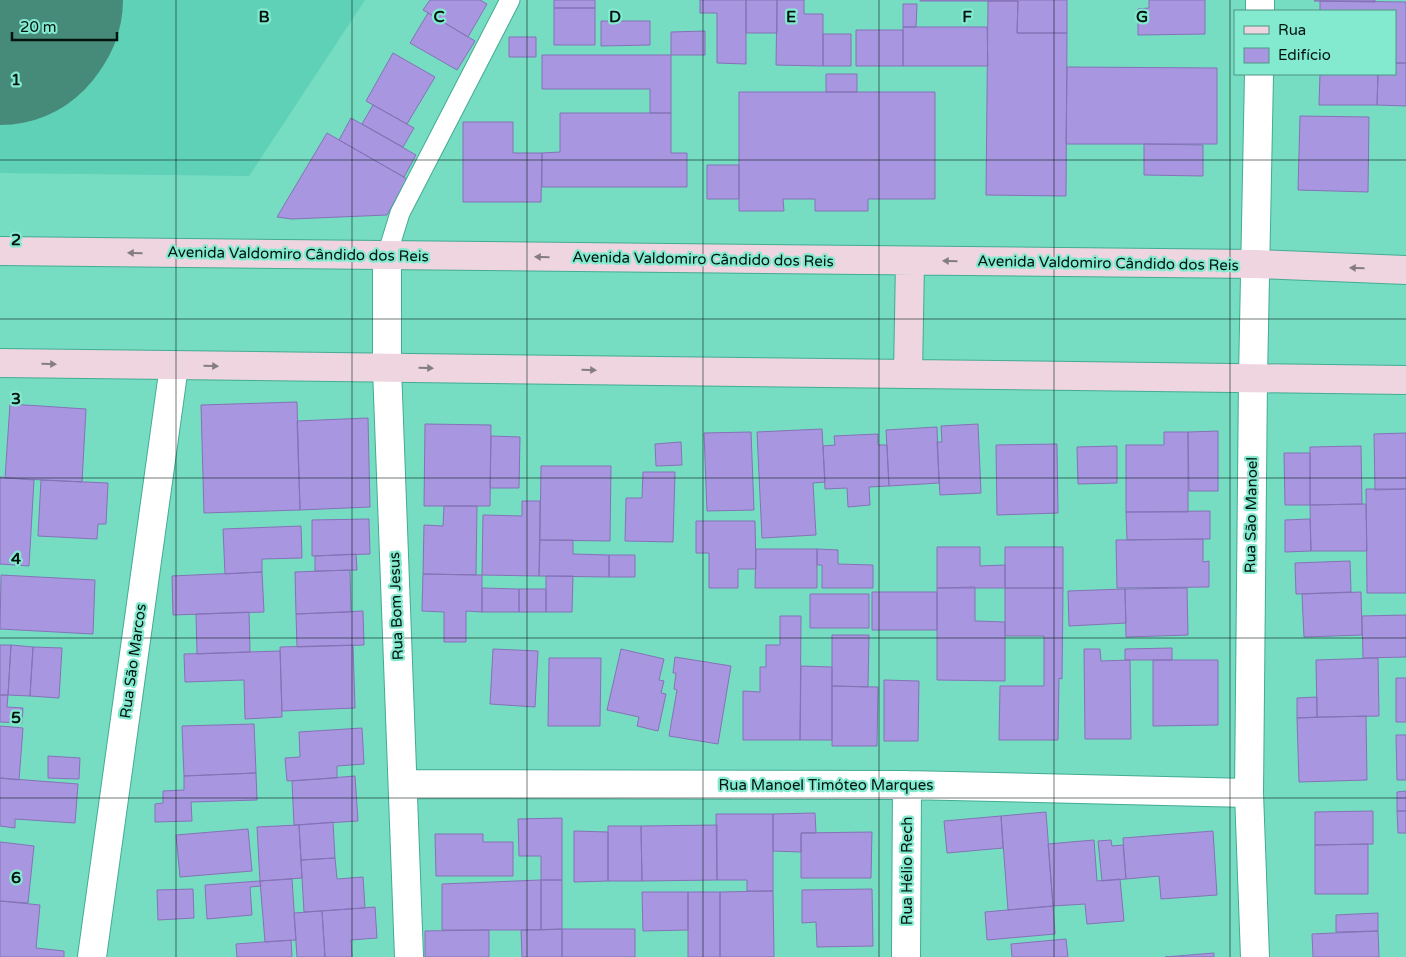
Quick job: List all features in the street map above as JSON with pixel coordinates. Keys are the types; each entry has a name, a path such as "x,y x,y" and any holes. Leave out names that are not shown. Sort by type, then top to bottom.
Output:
{"street":[{"name":"Rua São Manoel","path":"1254,957 1249,793 1258,75"},
{"name":"Avenida Valdomiro Cândido dos Reis","path":"0,251 1255,264 1406,270"},
{"name":"Rua Bom Jesus","path":"387,255 387,368 409,957"},
{"path":"908,374 910,261"},
{"path":"0,363 1406,380"},
{"name":"Rua São Marcos","path":"92,957 174,366"},
{"name":"Rua Manoel Timóteo Marques","path":"403,784 907,785 1249,793"},
{"name":"Rua Hélio Rech","path":"906,957 907,785"}],"lane":[{"path":"387,255 400,213 510,0"}],"shaded area":[{"path":"0,0 365,0 249,176 0,173"}],"building":[{"path":"430,0 480,0 487,4 468,37 423,10"},
{"path":"554,0 595,0 595,8 554,8"},
{"path":"700,0 746,0 746,64 717,63 717,13 700,13"},
{"path":"746,0 777,0 777,33 746,33"},
{"path":"777,0 804,0 804,14 823,14 823,66 776,65"},
{"path":"988,0 988,1 920,1"},
{"path":"988,0 1067,0 1067,33 1017,33 1018,1"},
{"path":"1149,0 1205,0 1205,34 1138,35 1138,9 1149,8"},
{"path":"1375,0 1375,2 1314,1"},
{"path":"988,1 1018,1 1017,33 1067,33 1066,196 986,195"},
{"path":"1320,1 1406,2 1406,63 1396,63 1396,10 1320,10"},
{"path":"903,4 917,4 916,27 903,27"},
{"path":"554,8 595,8 595,45 554,45"},
{"path":"428,13 475,41 457,70 410,43"},
{"path":"601,21 650,21 650,45 601,46"},
{"path":"903,27 987,27 988,66 903,66"},
{"path":"856,30 903,30 903,66 856,66"},
{"path":"705,31 705,55 671,55 671,32"},
{"path":"823,34 851,34 851,66 823,66"},
{"path":"509,37 536,37 536,57 509,57"},
{"path":"393,53 435,77 407,124 366,101"},
{"path":"542,55 671,55 671,113 650,113 650,89 542,89"},
{"path":"1396,63 1406,63 1406,106 1377,105 1378,75 1396,75"},
{"path":"1067,67 1217,68 1217,144 1066,144"},
{"path":"826,74 857,74 857,92 826,92"},
{"path":"1320,75 1378,75 1377,105 1319,105"},
{"path":"739,92 935,92 935,199 868,199 868,211 815,211 815,199 783,199 784,211 739,211"},
{"path":"373,105 414,128 403,147 362,124"},
{"path":"560,113 671,113 671,153 687,153 687,187 542,187 542,153 560,152"},
{"path":"1300,116 1369,117 1368,192 1298,190"},
{"path":"351,118 416,155 404,177 339,140"},
{"path":"463,122 513,122 513,153 542,153 541,202 463,202"},
{"path":"327,133 407,179 387,215 292,219 277,217"},
{"path":"1144,144 1203,145 1203,176 1144,175"},
{"path":"707,165 739,165 739,199 707,199"},
{"path":"297,402 300,510 204,513 201,405"},
{"path":"10,404 86,409 82,482 5,478"},
{"path":"368,418 370,507 300,510 297,421"},
{"path":"425,424 491,425 490,506 424,506"},
{"path":"978,424 981,493 940,495 937,442 942,442 941,426"},
{"path":"937,427 939,483 889,486 886,430"},
{"path":"822,429 825,482 813,483 816,535 762,538 757,432"},
{"path":"1218,431 1218,491 1189,491 1188,432"},
{"path":"751,432 754,510 707,511 704,433"},
{"path":"1164,432 1188,432 1188,512 1126,512 1126,445 1164,445"},
{"path":"1406,433 1406,489 1375,490 1374,434"},
{"path":"878,434 878,445 887,445 889,486 869,487 870,505 848,507 847,488 825,489 823,446 835,445 834,436"},
{"path":"491,436 520,437 519,488 490,488"},
{"path":"681,442 682,465 656,466 655,444"},
{"path":"1057,444 1058,513 997,515 996,445"},
{"path":"1117,446 1117,483 1078,484 1077,447"},
{"path":"1361,446 1362,504 1310,505 1310,447"},
{"path":"1284,453 1310,453 1310,505 1285,505"},
{"path":"541,466 611,466 610,541 540,540"},
{"path":"643,472 675,472 673,542 625,541 626,498 642,498"},
{"path":"0,477 34,480 29,566 0,564"},
{"path":"41,480 108,483 106,524 98,524 97,539 38,536"},
{"path":"1366,489 1406,489 1406,593 1367,593"},
{"path":"522,501 540,501 539,576 482,575 483,515 522,516"},
{"path":"1366,504 1367,551 1311,551 1310,505"},
{"path":"444,506 477,506 476,575 423,574 424,525 443,526"},
{"path":"1210,511 1210,539 1127,540 1126,512"},
{"path":"369,519 370,554 312,556 312,520"},
{"path":"1310,519 1311,551 1285,552 1285,520"},
{"path":"696,521 755,521 756,569 738,569 738,588 709,588 709,553 696,553"},
{"path":"301,526 302,558 262,559 262,572 225,574 223,529"},
{"path":"1203,539 1203,562 1209,561 1209,587 1117,588 1116,540"},
{"path":"540,540 573,540 573,554 609,555 609,577 539,576"},
{"path":"937,547 980,547 980,566 1005,565 1005,588 937,588"},
{"path":"1005,547 1063,547 1063,588 1005,588"},
{"path":"756,549 817,549 817,588 755,588"},
{"path":"817,549 838,550 838,564 873,565 873,588 822,588 822,565 817,565"},
{"path":"356,554 357,570 315,571 315,556"},
{"path":"609,555 635,555 635,577 609,577"},
{"path":"1350,561 1351,592 1296,594 1295,563"},
{"path":"350,570 351,612 296,614 295,572"},
{"path":"262,572 264,612 173,615 172,576"},
{"path":"423,574 482,575 482,612 466,611 466,642 444,642 444,612 422,611"},
{"path":"1,575 95,580 93,634 0,629"},
{"path":"546,576 573,576 572,612 546,612"},
{"path":"975,587 975,621 1005,622 1005,681 937,680 937,588"},
{"path":"482,588 519,589 519,612 482,612"},
{"path":"1005,588 1063,588 1062,679 1059,678 1058,740 999,740 1000,686 1044,686 1044,636 1005,636"},
{"path":"1187,588 1188,635 1126,637 1125,589"},
{"path":"519,589 546,589 546,612 519,612"},
{"path":"1125,589 1126,623 1069,626 1068,591"},
{"path":"872,592 937,592 937,630 872,630"},
{"path":"1361,592 1362,635 1304,637 1302,594"},
{"path":"810,594 869,594 869,628 810,628"},
{"path":"363,611 364,645 297,647 296,614"},
{"path":"249,612 250,652 197,654 196,614"},
{"path":"1406,615 1406,657 1363,658 1362,616"},
{"path":"780,616 801,616 800,740 743,740 743,691 760,692 760,667 766,667 766,645 780,645"},
{"path":"832,635 869,635 868,687 832,686"},
{"path":"0,645 11,645 8,695 0,695"},
{"path":"11,645 33,647 30,696 8,695"},
{"path":"353,645 355,708 282,711 280,647"},
{"path":"33,647 62,648 59,698 30,696"},
{"path":"1172,648 1172,660 1125,660 1125,649"},
{"path":"493,649 538,651 535,707 490,704"},
{"path":"621,649 664,659 659,680 664,681 661,693 666,694 658,731 637,726 639,717 607,710"},
{"path":"1084,649 1100,649 1101,661 1130,660 1131,739 1085,739"},
{"path":"280,651 282,717 245,719 244,680 185,682 184,654"},
{"path":"675,657 731,666 718,744 669,736 677,690 674,689 676,673 673,673"},
{"path":"549,658 601,658 600,726 548,726"},
{"path":"1378,658 1379,716 1317,717 1316,660"},
{"path":"1153,660 1218,660 1218,725 1153,726"},
{"path":"801,666 832,667 832,740 800,740"},
{"path":"1396,678 1406,678 1406,722 1396,722"},
{"path":"884,680 919,681 918,741 884,741"},
{"path":"832,686 878,687 877,746 832,746"},
{"path":"0,695 8,695 7,707 23,708 22,723 0,722"},
{"path":"1317,697 1317,717 1297,718 1297,698"},
{"path":"1366,716 1367,780 1299,782 1297,718"},
{"path":"254,724 256,773 184,776 182,726"},
{"path":"0,726 23,728 19,780 0,778"},
{"path":"362,728 364,764 337,766 337,778 287,781 285,758 300,757 299,732"},
{"path":"1396,735 1406,735 1406,780 1397,780"},
{"path":"48,756 80,758 79,779 48,778"},
{"path":"256,773 257,800 191,802 192,821 155,822 155,804 163,803 163,791 184,790 184,776"},
{"path":"355,776 358,821 294,825 292,781"},
{"path":"0,778 78,784 75,823 15,819 15,828 0,826"},
{"path":"1406,791 1406,811 1397,811 1397,792"},
{"path":"1373,811 1373,844 1315,845 1315,812"},
{"path":"1397,811 1406,811 1406,833 1398,833"},
{"path":"1046,812 1053,906 1008,910 1001,816"},
{"path":"815,813 816,833 801,833 801,852 773,851 773,814"},
{"path":"716,814 773,814 773,891 747,891 747,880 717,880"},
{"path":"1001,816 1003,848 947,853 944,821"},
{"path":"562,818 562,880 541,880 541,856 519,856 518,819"},
{"path":"333,822 335,858 301,860 299,825"},
{"path":"299,825 302,878 260,881 257,827"},
{"path":"717,825 717,880 642,881 641,826"},
{"path":"608,826 641,826 642,881 608,881"},
{"path":"248,829 252,871 180,877 176,835"},
{"path":"574,831 608,832 608,881 574,882"},
{"path":"1213,831 1217,895 1161,899 1159,876 1126,879 1123,838"},
{"path":"872,832 871,878 801,878 801,833"},
{"path":"435,834 483,834 483,842 513,842 513,876 436,876"},
{"path":"1094,840 1097,881 1120,879 1124,921 1087,924 1085,904 1053,906 1048,844"},
{"path":"1111,840 1112,846 1123,845 1126,879 1102,881 1098,841"},
{"path":"0,842 34,846 28,903 0,901"},
{"path":"1368,844 1368,894 1315,894 1315,845"},
{"path":"335,858 337,879 363,877 365,908 304,912 301,860"},
{"path":"292,879 296,940 265,942 260,881"},
{"path":"541,880 541,930 442,930 442,884"},
{"path":"541,880 562,880 562,929 541,930"},
{"path":"260,881 261,886 250,887 252,915 207,919 205,885"},
{"path":"193,889 194,918 158,920 157,890"},
{"path":"872,889 873,946 817,947 816,922 802,923 802,890"},
{"path":"773,891 774,957 720,957 720,892"},
{"path":"642,892 688,892 688,930 643,931"},
{"path":"688,892 720,892 720,957 688,957"},
{"path":"0,901 40,905 36,948 64,951 64,957 0,957"},
{"path":"1053,906 1055,934 987,940 985,912"},
{"path":"375,907 377,938 351,940 352,957 325,957 322,911"},
{"path":"322,911 325,957 297,957 294,913"},
{"path":"1378,913 1378,931 1336,932 1336,915"},
{"path":"562,929 562,957 522,957 521,930"},
{"path":"562,929 635,929 635,957 562,957"},
{"path":"489,930 489,957 425,957 425,931"},
{"path":"1378,931 1379,957 1313,957 1312,934"},
{"path":"1066,939 1068,957 1012,957 1011,944"},
{"path":"291,940 292,957 237,957 236,944"},
{"path":"1214,953 1214,957 1165,957"}],"runway":[{"path":"0,6 4,0"}]}
